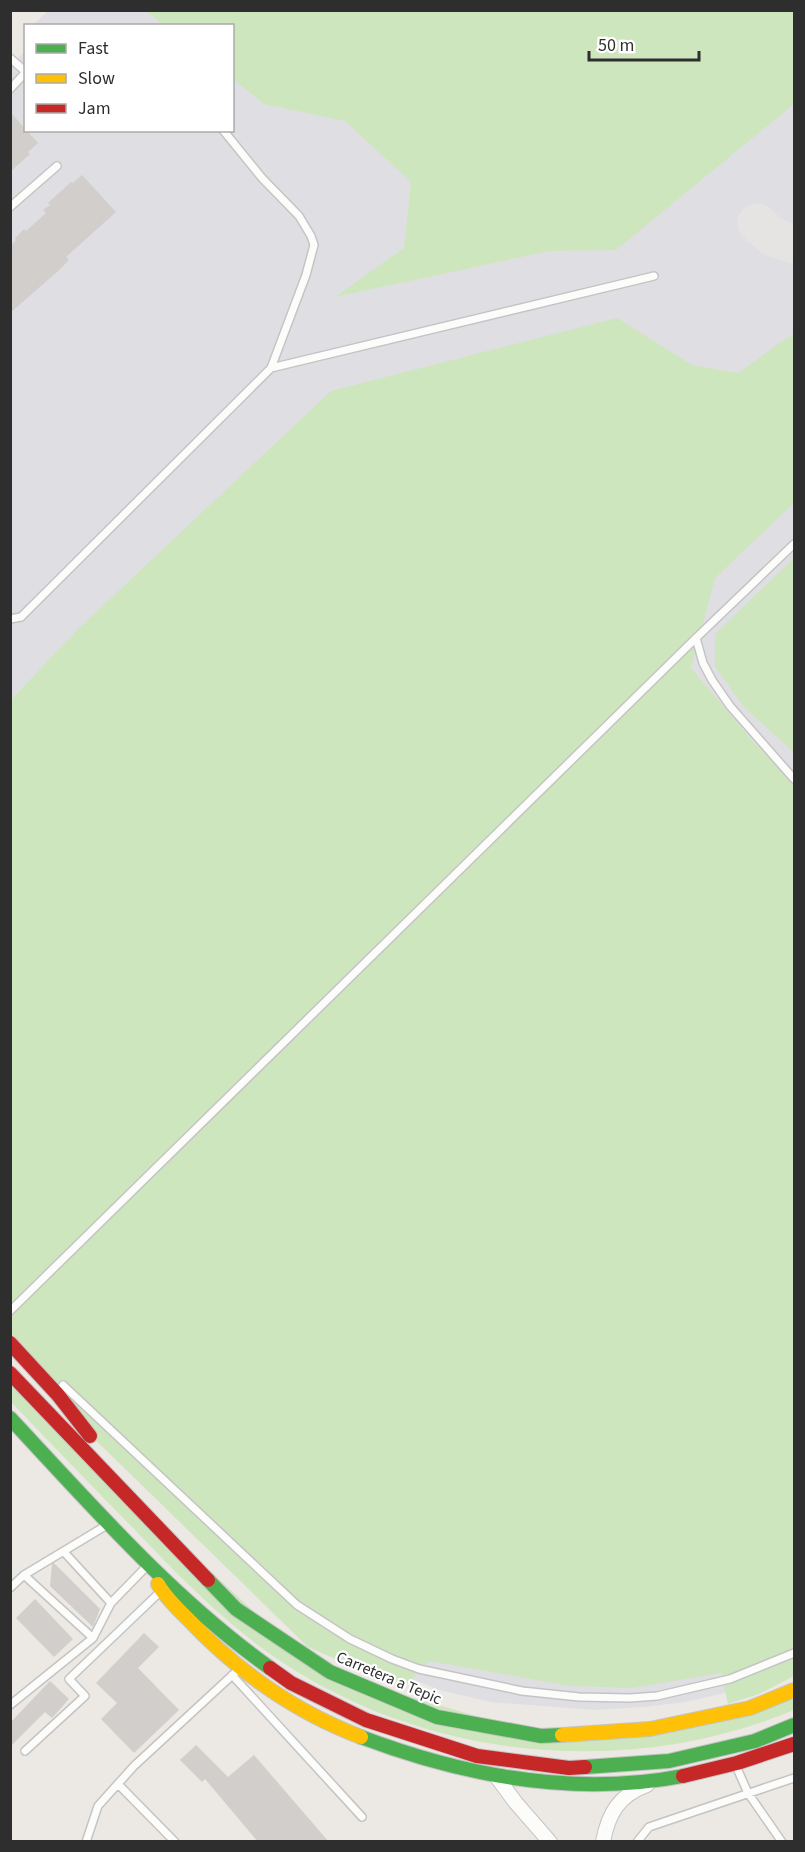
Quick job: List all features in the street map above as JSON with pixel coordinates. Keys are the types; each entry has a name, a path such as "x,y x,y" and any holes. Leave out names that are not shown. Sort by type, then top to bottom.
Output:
{"main road":[{"path":"10,1343 58,1395 183,1553"},
{"name":"Carretera a Tepic","path":"10,1373 236,1608 330,1672 437,1717 541,1736 650,1730 750,1708 795,1690"},
{"path":"10,1418 150,1567 192,1626 236,1672 292,1704 374,1742 438,1762 496,1776 550,1784 610,1786 667,1779 735,1764 760,1758 795,1744"},
{"path":"164,1587 291,1683 366,1720 477,1756 569,1768 669,1761 755,1741 795,1725"}],"street":[{"path":"496,1776 550,1842"},
{"path":"603,1842 608,1823 619,1801 636,1789 667,1779"}],"lane":[{"path":"10,58 24,70"},
{"path":"10,89 24,74"},
{"path":"10,619 21,617 271,368 306,275 314,245 298,216 262,178 225,132"},
{"path":"10,207 57,166"},
{"path":"271,368 654,276"},
{"path":"10,1311 696,638 795,544"},
{"path":"696,638 703,663 730,706 795,779"},
{"path":"61,1382 297,1605 350,1639 392,1659 430,1672 522,1691 579,1697 630,1698 657,1696 730,1679 795,1653"},
{"path":"10,1588 24,1575 109,1524"},
{"path":"64,1552 111,1603"},
{"path":"10,1705 93,1638 111,1603 150,1567"},
{"path":"24,1575 93,1638"},
{"path":"25,1751 85,1696 69,1679 164,1587"},
{"path":"86,1842 98,1806 134,1766 255,1656"},
{"path":"236,1672 362,1817"},
{"path":"735,1764 748,1792 782,1842"},
{"path":"637,1842 649,1827 795,1778"},
{"path":"118,1784 175,1842"}],"shaded area":[{"path":"49,10 794,11 794,1664 738,1690 685,1702 594,1710 491,1702 440,1690 393,1672 11,1336 11,66 24,52 24,132 234,132 234,24 34,24"}],"green space":[{"path":"794,11 794,104 616,250 549,251 335,297 404,248 411,182 345,121 264,104 234,80 234,24 163,24 147,12"},
{"path":"617,318 692,365 738,373 794,333 794,503 715,578 691,668 755,744 794,780 794,1676 759,1694 728,1704 721,1673 632,1688 570,1686 429,1661 403,1688 308,1647 77,1422 11,1353 10,701 77,630 331,391"},
{"path":"794,558 794,753 744,707 715,667 715,634"},
{"path":"10,1384 315,1669 565,1742 794,1699 794,1710 729,1732 661,1746 592,1751 523,1748 455,1736 388,1716 325,1688 266,1651 214,1609 11,1402"}],"building":[{"path":"10,112 24,128 24,132 28,132 38,143 28,152 30,154 10,172"},
{"path":"82,175 116,212 66,257 69,260 57,272 10,313 10,246 24,229 26,231 46,213 43,210 50,205 48,203"},
{"path":"54,1563 100,1609 93,1627 50,1586"},
{"path":"35,1599 73,1639 54,1657 16,1618"},
{"path":"144,1633 159,1647 138,1668 179,1710 134,1753 101,1719 117,1703 96,1683"},
{"path":"50,1681 69,1699 52,1718 45,1712 10,1747 10,1723"},
{"path":"196,1745 228,1777 254,1755 329,1842 258,1842 205,1779 202,1782 180,1760"}],"taxiway":[{"path":"757,223 773,237 794,244"}],"traffic: fast":[{"path":"10,1418 102,1517 166,1581 234,1641 270,1668"},
{"path":"208,1580 236,1609 330,1672 437,1717 541,1736 562,1735"},
{"path":"585,1767 669,1761 755,1741 794,1725"},
{"path":"361,1737 439,1762 520,1779 601,1784 642,1782 683,1776"}],"traffic: slow":[{"path":"158,1584 207,1638 246,1672 290,1702 361,1737"},
{"path":"562,1735 650,1729 750,1708 794,1690"}],"traffic: jam":[{"path":"10,1343 58,1395 90,1436"},
{"path":"10,1373 208,1580"},
{"path":"270,1668 291,1683 366,1720 477,1756 569,1768 585,1767"},
{"path":"683,1776 737,1763 794,1744"}]}
